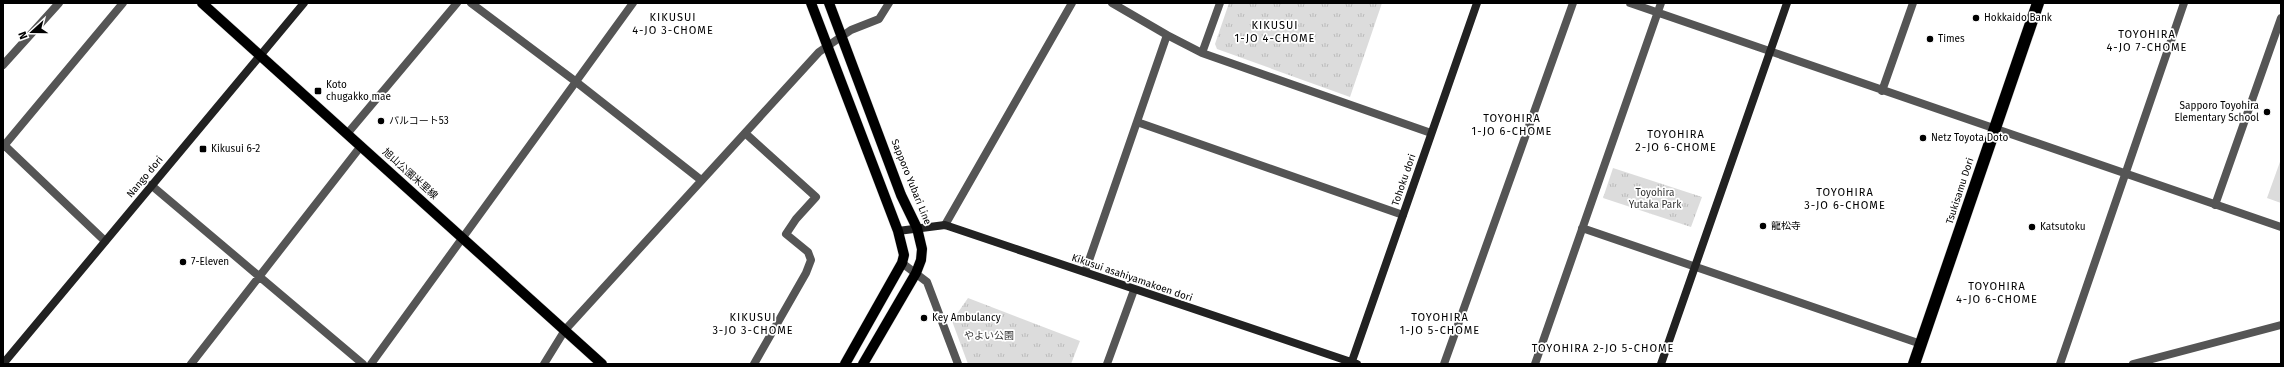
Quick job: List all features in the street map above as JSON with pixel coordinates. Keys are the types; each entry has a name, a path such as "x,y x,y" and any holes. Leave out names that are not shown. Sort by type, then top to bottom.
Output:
{"highway":[{"name":"Tsukisamu Dori","path":"1914,364 1993,128 2038,3"}],"main road":[{"name":"旭山公園米里線","path":"202,3 602,364"},
{"path":"811,3 898,231 904,255 902,263 845,364"},
{"name":"Sapporo Yubari Line","path":"829,3 901,195 917,228 922,249 921,260 916,273 863,364"}],"street":[{"path":"3,65 59,3"},
{"path":"105,241 4,145 122,3"},
{"name":"Nango dori","path":"3,364 304,3"},
{"path":"347,134 457,3"},
{"path":"471,3 575,80 701,180"},
{"path":"371,364 461,237 633,3"},
{"path":"544,364 565,330 819,52 842,36 879,19 889,3"},
{"path":"945,225 1072,3"},
{"path":"1112,3 1202,53 1431,133"},
{"path":"1202,53 1220,3"},
{"name":"Tohoku dori","path":"1354,363 1476,3"},
{"path":"1444,364 1573,3"},
{"path":"1630,3 2281,228"},
{"path":"1535,364 1661,3"},
{"path":"1661,364 1787,3"},
{"path":"1882,91 1913,3"},
{"path":"2060,364 2124,173 2184,3"},
{"path":"2215,205 2281,18"},
{"path":"1084,272 1168,35"},
{"path":"1136,122 1403,215"},
{"path":"745,133 816,197 796,219 786,234 808,252 810,260 806,273 754,364"},
{"path":"191,364 362,146"},
{"path":"151,185 363,364"},
{"name":"Kikusui asahiyamakoen dori","path":"898,231 945,225 1354,363"},
{"path":"1582,228 1920,344"},
{"path":"902,263 927,282 958,364"},
{"path":"1107,364 1134,290"},
{"path":"2133,364 2281,325"}],"green space":[{"path":"1229,3 1382,3 1350,97 1217,49 1215,44"},
{"path":"2281,159 2281,203 2267,198"},
{"name":"Toyohira Yutaka Park","path":"1613,168 1702,197 1691,227 1603,198"},
{"name":"やよい公園","path":"968,298 1080,341 1071,364 968,364 952,321"}],"place":[{"name":"Hokkaido Bank","path":"1976,18"},
{"name":"Times","path":"1930,39"},
{"name":"Koto chugakko mae","path":"318,91"},
{"name":"Sapporo Toyohira Elementary School","path":"2267,112"},
{"name":"パルコート53","path":"381,121"},
{"name":"Netz Toyota Doto","path":"1923,138"},
{"name":"Kikusui 6-2","path":"203,149"},
{"name":"龍松寺","path":"1763,226"},
{"name":"Katsutoku","path":"2032,227"},
{"name":"7-Eleven","path":"183,262"},
{"name":"Key Ambulancy","path":"924,318"}],"district":[{"name":"KIKUSUI 4-JO 3-CHOME","path":"673,23"},
{"name":"KIKUSUI 1-JO 4-CHOME","path":"1275,31"},
{"name":"TOYOHIRA 4-JO 7-CHOME","path":"2147,40"},
{"name":"TOYOHIRA 1-JO 6-CHOME","path":"1512,124"},
{"name":"TOYOHIRA 2-JO 6-CHOME","path":"1676,140"},
{"name":"TOYOHIRA 3-JO 6-CHOME","path":"1845,198"},
{"name":"TOYOHIRA 4-JO 6-CHOME","path":"1997,292"},
{"name":"KIKUSUI 3-JO 3-CHOME","path":"753,323"},
{"name":"TOYOHIRA 1-JO 5-CHOME","path":"1440,323"},
{"name":"TOYOHIRA 2-JO 5-CHOME","path":"1603,348"}]}
